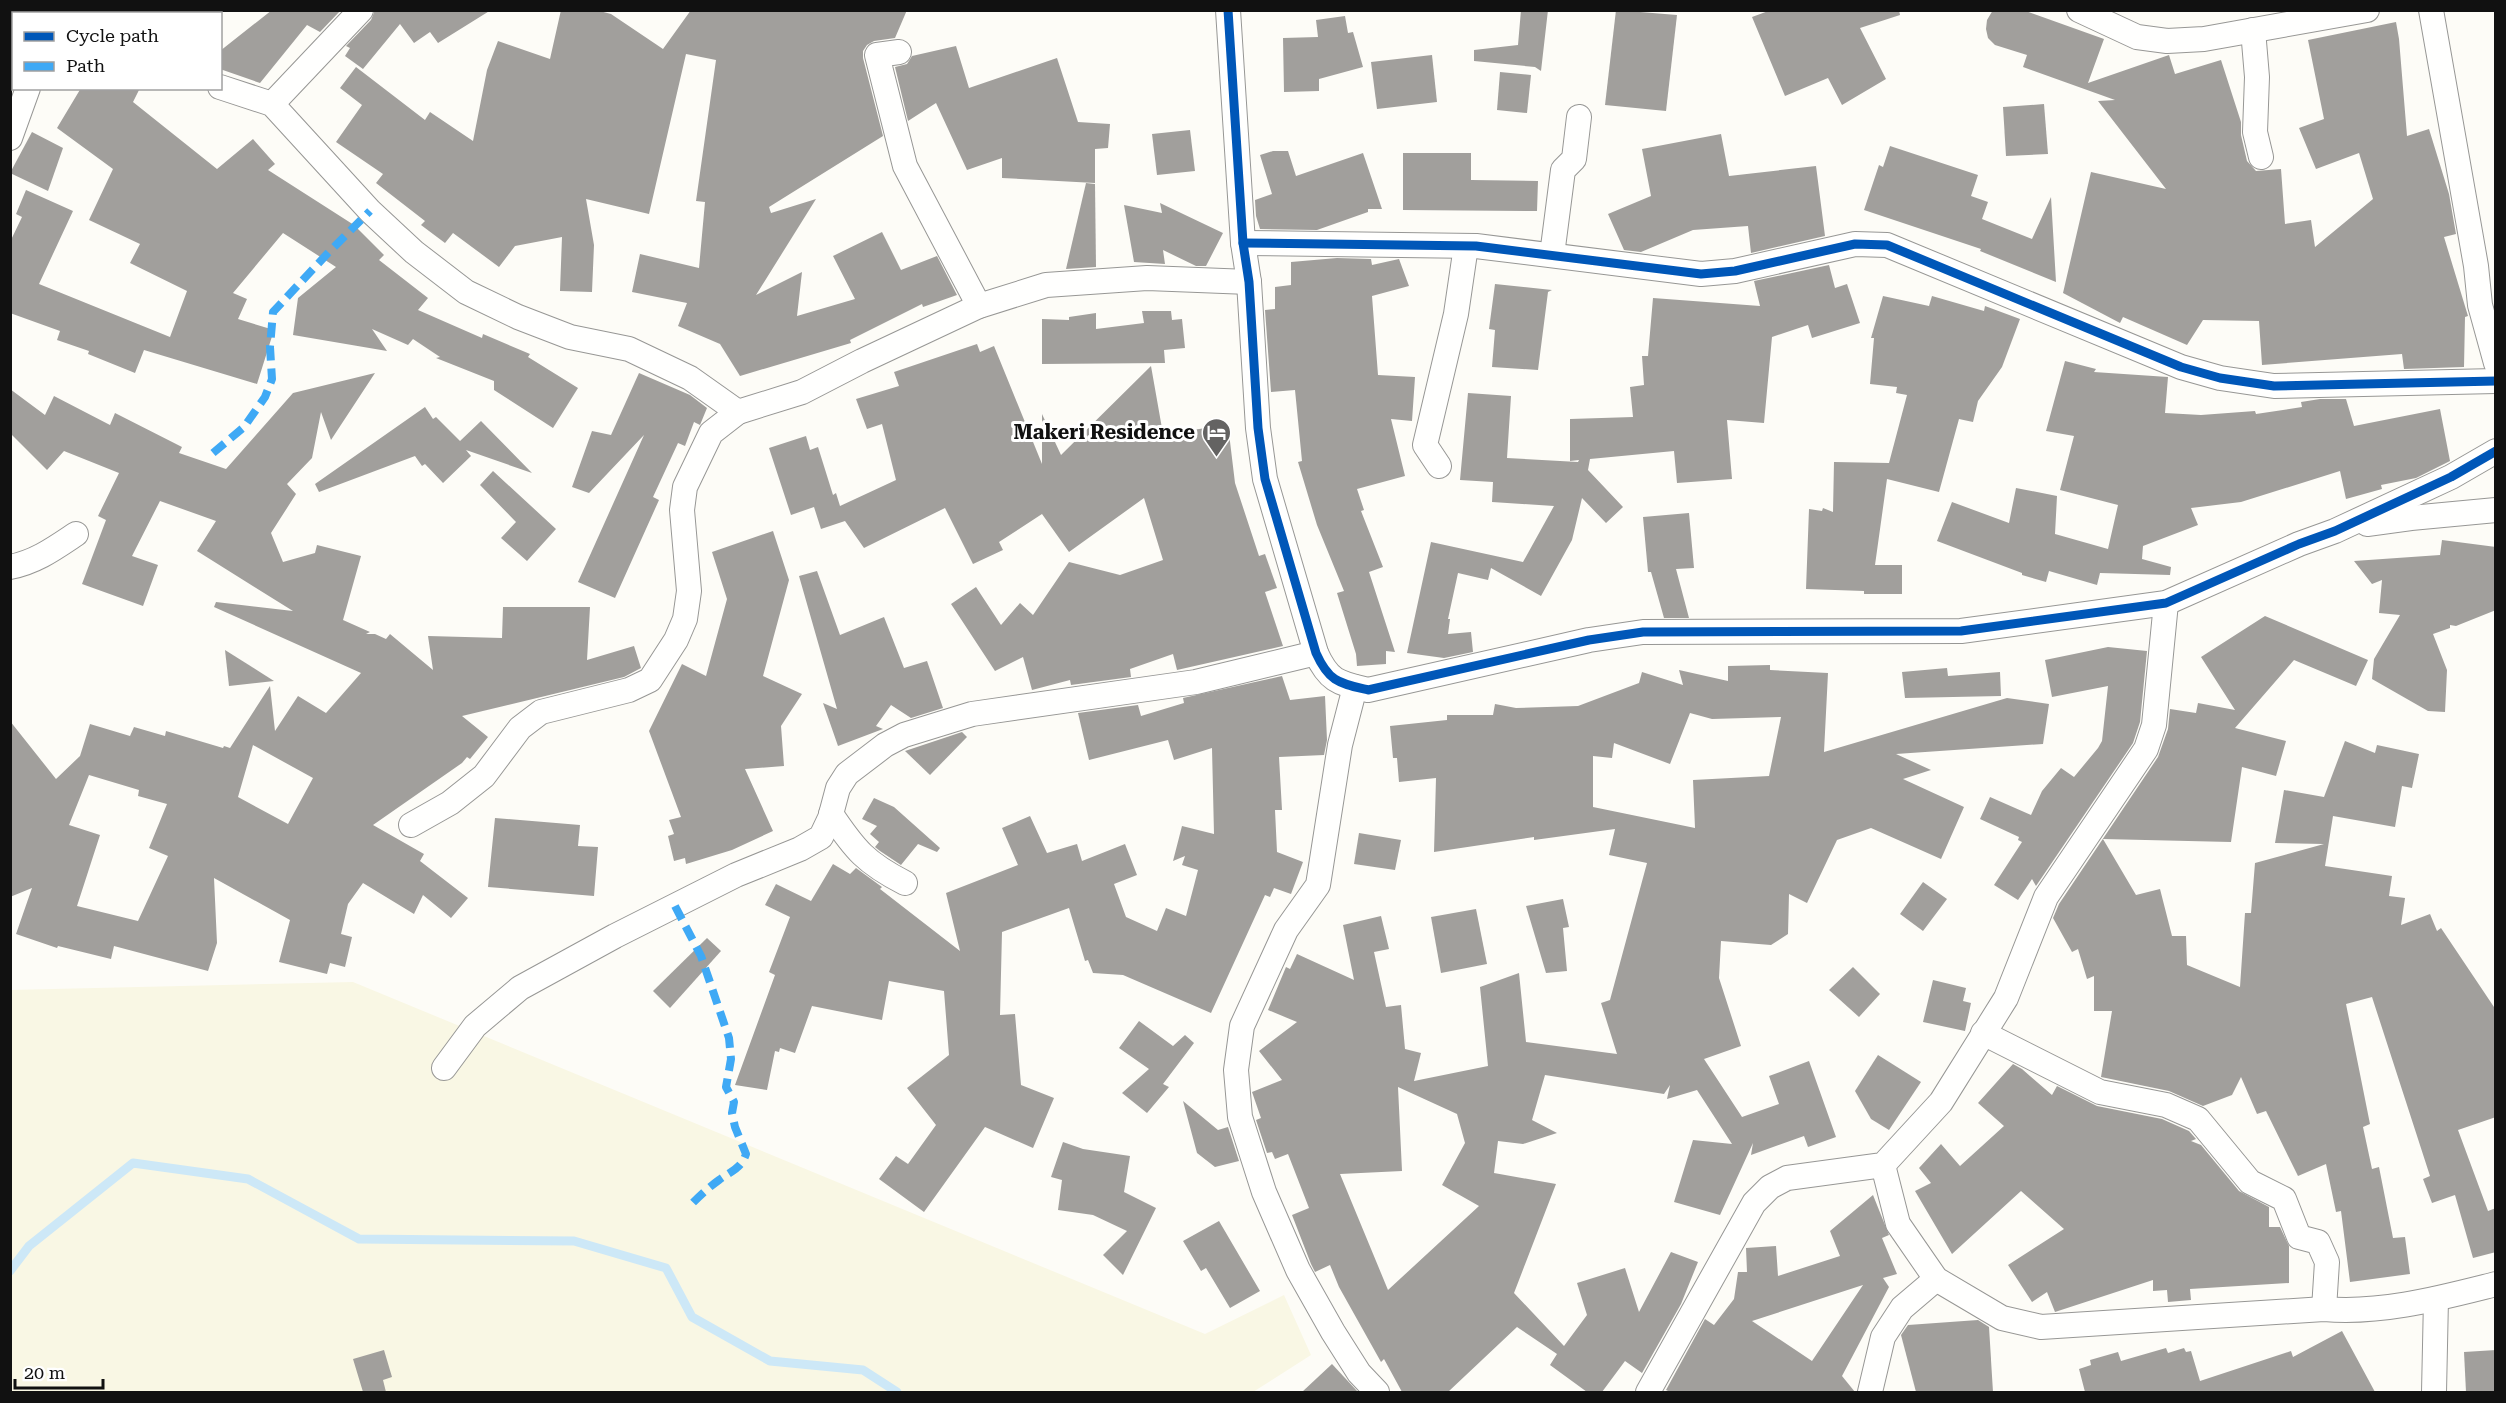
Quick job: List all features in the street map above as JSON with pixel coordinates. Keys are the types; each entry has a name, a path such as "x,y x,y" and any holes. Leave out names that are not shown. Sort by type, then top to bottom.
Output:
{"street":[{"path":"272,104 361,10"},
{"path":"1227,10 1243,243 1249,282 1258,428 1265,479 1316,653 1333,678 1343,685 1368,690 1589,640 1643,632 1960,631 2166,603 2299,544 2335,531 2451,477 2496,451"},
{"path":"2079,10 2137,37 2167,41 2204,39 2367,10"},
{"path":"2431,10 2486,264 2480,305 2496,363"},
{"path":"2253,30 2257,77 2255,132 2261,157"},
{"path":"899,52 877,55 905,166 979,306"},
{"path":"222,88 272,104 370,211 414,252 466,292 518,317 570,337 630,349 690,378 738,411"},
{"path":"10,138 27,90"},
{"path":"1552,255 1563,170 1574,159 1580,117"},
{"path":"1243,243 1466,246 1701,274 1735,271 1856,244 1887,245 2181,367 2220,378 2274,386 2496,381"},
{"path":"1439,466 1425,445 1456,314 1466,246"},
{"path":"411,825 450,803 484,776 520,728 541,712 620,693 650,680 676,640 688,600 688,565 682,510 685,487 711,433 738,411 802,392 979,306 1046,285 1147,278 1249,282"},
{"path":"2335,531 2410,518 2496,510"},
{"path":"10,567 25,565 47,554 76,534"},
{"path":"1648,1392 1754,1203 1770,1187 1787,1178 1883,1165 1941,1102 2006,998 2046,897 2146,749 2154,725 2166,603"},
{"path":"444,1068 475,1026 520,988 615,936 736,875 800,849 821,837 838,788 848,774 885,745 904,735 972,714 1196,682 1316,653"},
{"path":"1355,687 1340,745 1318,885 1286,930 1242,1026 1236,1070 1240,1117 1264,1192 1299,1270 1333,1332 1353,1363 1377,1392"},
{"path":"831,813 848,840 867,861 905,883"},
{"path":"1983,1033 2100,1092 2166,1105 2198,1119 2250,1182 2284,1199 2299,1237 2318,1242 2327,1262 2324,1309"},
{"path":"1883,1165 1898,1224 1936,1280 2002,1318 2041,1327 2324,1309 2351,1311 2436,1299 2496,1284"},
{"path":"1870,1392 1883,1337 1902,1308 1936,1280"},
{"path":"2434,1392 2436,1299"}],"shaded area":[{"path":"353,982 1205,1334 1284,1295 1311,1355 1253,1392 11,1392 10,990"}],"building":[{"path":"272,10 341,10 320,32 307,25 260,83 222,70 222,49"},
{"path":"375,10 491,10 438,43 430,32 414,43 400,24 363,69 345,56 350,48 346,46 371,20"},
{"path":"561,10 596,10 611,14 663,49 691,10 907,10 895,38 874,41 863,51 883,136 769,207 771,213 816,199 756,295 802,272 797,316 855,299 833,256 882,232 901,270 937,256 957,295 923,307 922,304 850,340 851,343 740,376 720,344 678,326 687,303 632,292 640,254 699,268 705,202 696,201 716,60 686,54 649,214 586,199 594,245 592,292 560,291 562,237 515,246 499,267 453,233 445,243 421,225 425,221 376,183 383,174 336,142 362,105 340,88 356,67 425,120 430,112 473,141 487,70 498,41 550,59"},
{"path":"1521,10 1548,10 1541,71 1535,67 1474,61 1474,50 1518,45"},
{"path":"1616,10 1677,15 1666,111 1605,105"},
{"path":"1771,10 1899,10 1900,15 1860,28 1886,79 1842,105 1828,78 1785,96 1752,17"},
{"path":"1993,10 2023,10 2104,39 2088,83 2169,55 2175,74 2221,60 2241,122 2241,135 2247,161 2256,171 2281,169 2285,224 2311,220 2315,247 2373,199 2359,153 2316,169 2299,128 2324,119 2308,40 2396,22 2407,136 2429,129 2449,194 2456,234 2444,237 2468,316 2465,317 2464,367 2404,369 2402,354 2262,365 2259,321 2203,320 2187,345 2123,317 2120,323 2063,293 2091,172 2166,189 2098,101 2115,100 2023,67 2027,55 1995,45 1988,38 1987,20"},
{"path":"1345,16 1348,33 1353,32 1363,67 1319,79 1319,91 1284,92 1283,38 1318,37 1316,20"},
{"path":"956,46 969,88 1057,58 1078,122 1110,124 1108,148 1095,149 1095,183 1002,178 1002,158 967,170 936,103 908,121 895,67 907,64 912,56"},
{"path":"1432,55 1437,102 1377,109 1371,62"},
{"path":"1500,72 1531,75 1527,113 1497,110"},
{"path":"80,90 139,90 133,102 217,169 253,139 275,164 268,170 354,225 384,255 379,260 428,298 418,310 482,338 483,334 530,354 528,357 578,388 553,428 494,390 494,381 436,358 440,357 413,339 408,345 372,329 387,351 293,335 298,298 336,267 283,233 233,293 247,299 238,319 274,330 257,384 144,350 135,373 88,354 89,351 57,340 60,331 10,313 10,242 22,217 16,214 26,190 73,211 39,284 170,337 187,291 130,263 140,244 89,220 113,169 57,128"},
{"path":"2044,104 2048,154 2006,156 2003,107"},
{"path":"1190,130 1195,171 1157,175 1152,134"},
{"path":"32,132 63,148 48,191 10,173"},
{"path":"1721,134 1729,176 1816,166 1825,236 1751,253 1748,226 1693,230 1641,252 1624,250 1608,214 1651,196 1642,149"},
{"path":"1890,146 1978,175 1971,196 1988,202 1982,219 2032,239 2051,197 2056,282 1980,251 1981,249 1864,210 1879,165 1883,167"},
{"path":"1273,151 1288,151 1296,176 1363,153 1382,209 1368,209 1368,212 1317,230 1260,229 1255,200 1272,194 1260,155"},
{"path":"1403,153 1471,153 1471,180 1538,181 1537,211 1403,210"},
{"path":"1086,183 1095,184 1096,267 1066,269"},
{"path":"1160,203 1223,233 1206,266 1196,266 1163,250 1165,264 1134,262 1124,205 1162,213"},
{"path":"1337,258 1371,259 1372,265 1399,259 1409,286 1372,296 1378,375 1415,377 1412,421 1391,419 1405,476 1357,489 1364,510 1361,511 1383,567 1369,572 1395,652 1386,651 1386,664 1357,666 1356,654 1337,593 1344,591 1317,525 1298,462 1302,461 1295,390 1271,392 1265,310 1275,309 1275,287 1291,285 1291,262"},
{"path":"1829,265 1835,288 1847,284 1860,323 1812,338 1808,325 1772,337 1764,423 1727,420 1732,479 1677,483 1674,451 1590,459 1588,470 1623,507 1606,523 1582,498 1572,540 1541,596 1491,568 1488,580 1458,573 1448,619 1450,619 1448,634 1471,632 1473,652 1444,658 1407,653 1431,542 1523,562 1554,506 1492,502 1493,482 1460,480 1468,393 1511,396 1507,458 1578,462 1579,460 1570,461 1570,419 1633,417 1630,387 1644,385 1642,356 1648,356 1653,298 1760,306 1754,281"},
{"path":"1495,284 1552,290 1548,292 1538,370 1492,367 1495,330 1489,329"},
{"path":"1883,296 1929,306 1932,296 1984,311 1985,306 2020,319 2002,367 1978,401 1973,422 1959,419 1939,492 1887,479 1875,565 1902,565 1902,594 1864,594 1864,591 1806,589 1809,509 1822,511 1823,508 1833,512 1834,462 1889,463 1907,395 1896,393 1897,387 1870,384 1874,338 1871,338"},
{"path":"1142,311 1171,311 1172,320 1182,319 1185,348 1164,350 1165,363 1042,364 1042,319 1069,320 1069,317 1096,313 1096,329 1144,323"},
{"path":"977,344 980,352 994,346 1042,464 1042,414 1061,455 1151,366 1163,434 1228,425 1235,483 1259,556 1265,554 1277,588 1265,592 1283,646 1177,670 1173,654 1130,669 1131,677 1071,685 1070,680 1032,690 1023,657 995,671 951,604 976,587 1001,625 1020,603 1033,615 1069,562 1120,575 1163,560 1144,498 1069,552 1042,514 999,542 1003,550 973,564 945,508 864,548 845,521 821,529 814,507 791,515 769,448 806,436 810,450 818,447 833,495 836,493 840,506 896,480 882,424 867,429 856,399 899,386 894,372"},
{"path":"2065,361 2096,369 2094,372 2168,377 2165,413 2201,415 2255,411 2256,414 2302,407 2301,402 2346,399 2354,426 2440,409 2450,461 2416,478 2381,485 2382,489 2346,499 2340,471 2241,502 2191,508 2198,525 2143,546 2142,559 2171,567 2170,575 2100,573 2097,585 2049,571 2046,582 2022,575 2022,573 1937,541 1952,502 2009,523 2016,488 2057,496 2055,534 2108,549 2118,505 2060,490 2074,436 2046,431"},
{"path":"375,373 331,440 321,412 312,458 287,484 296,494 271,533 283,562 315,553 317,545 361,556 343,620 370,632 366,634 375,634 386,639 390,634 433,670 428,636 502,638 503,607 590,607 587,660 634,646 641,668 624,677 462,716 488,737 470,759 467,757 462,763 373,825 424,854 420,861 468,898 451,918 423,895 414,914 363,883 348,904 341,934 352,937 345,967 330,963 327,974 279,962 290,920 214,878 217,943 208,971 114,946 111,959 58,946 57,948 16,934 32,888 10,897 10,721 56,779 80,756 90,724 130,736 134,727 165,736 166,731 230,748 270,686 275,731 298,696 326,713 361,673 214,607 216,602 293,611 197,551 216,521 160,501 132,556 158,565 143,606 82,584 106,520 98,516 119,473 64,451 47,470 10,433 10,389 45,415 54,396 110,425 115,413 182,447 179,453 226,469 293,393","holes":["253,745 313,778 288,824 238,797","89,775 139,790 138,796 167,804 149,848 168,856 138,921 77,906 100,835 69,825"]},
{"path":"639,373 690,395 707,408 700,425 694,422 685,446 678,443 653,497 659,500 615,598 578,582 644,435 589,493 572,487 592,431 611,435"},
{"path":"425,407 433,419 436,417 460,441 481,421 532,473 466,450 471,456 443,483 425,464 422,466 415,456 319,492 315,484"},
{"path":"493,471 556,529 527,561 501,538 516,522 480,485"},
{"path":"1689,513 1694,568 1676,569 1689,618 1664,618 1651,572 1648,572 1643,517"},
{"path":"773,531 789,580 763,676 802,694 781,726 784,766 745,769 773,831 732,850 686,864 685,858 674,861 668,836 674,834 669,820 681,817 649,731 682,664 706,676 727,599 712,552"},
{"path":"2442,540 2496,547 2496,610 2456,626 2450,625 2450,628 2433,634 2447,670 2445,712 2428,711 2372,679 2374,659 2400,615 2379,613 2382,580 2372,584 2354,561 2440,555"},
{"path":"817,571 840,635 884,617 904,668 927,661 943,708 911,718 891,705 876,726 883,729 838,746 823,703 837,709 799,576"},
{"path":"2265,616 2368,660 2356,686 2294,660 2235,728 2286,741 2276,776 2242,767 2231,842 2103,839 2136,895 2160,889 2172,936 2186,936 2187,965 2240,987 2245,913 2251,913 2255,863 2324,844 2275,843 2284,790 2324,797 2345,741 2375,753 2377,745 2419,754 2412,788 2402,786 2395,827 2333,816 2325,866 2392,876 2389,896 2405,898 2401,925 2430,914 2437,931 2441,928 2496,1010 2496,1117 2458,1130 2488,1211 2496,1208 2496,1252 2473,1258 2455,1195 2432,1203 2423,1179 2430,1176 2372,997 2346,1004 2370,1124 2363,1127 2372,1169 2379,1167 2393,1238 2405,1237 2410,1274 2350,1282 2341,1211 2336,1212 2326,1164 2298,1176 2266,1111 2257,1114 2241,1077 2232,1095 2203,1106 2169,1091 2101,1077 2112,1011 2094,1011 2094,976 2087,979 2078,949 2072,952 2053,918 2059,904 2158,757 2168,729 2170,709 2196,713 2198,703 2235,710 2201,657"},
{"path":"2108,647 2147,651 2140,722 2133,743 2036,886 2032,879 2018,900 1994,885 2022,842 2018,840 2019,837 1980,819 1990,797 2031,815 2042,791 2061,768 2074,777 2098,748 2102,741 2108,686 2052,697 2045,660"},
{"path":"225,650 274,681 229,686"},
{"path":"1770,665 1770,670 1828,673 1824,752 2007,698 2049,704 2043,744 1896,754 1931,770 1903,779 1964,807 1941,859 1871,828 1837,840 1807,903 1789,894 1788,934 1771,945 1721,941 1719,978 1741,1046 1704,1059 1742,1117 1779,1104 1769,1076 1809,1061 1836,1137 1808,1147 1804,1136 1751,1155 1753,1143 1720,1215 1674,1202 1693,1140 1732,1144 1697,1090 1667,1099 1670,1085 1664,1094 1545,1075 1532,1120 1557,1133 1523,1144 1498,1141 1494,1173 1556,1184 1514,1293 1564,1346 1587,1315 1577,1283 1625,1268 1639,1312 1671,1252 1698,1262 1681,1304 1642,1373 1625,1361 1602,1392 1587,1392 1550,1365 1557,1354 1517,1327 1448,1392 1402,1392 1384,1359 1381,1362 1339,1287 1330,1265 1315,1272 1292,1215 1309,1208 1288,1154 1275,1159 1272,1152 1267,1153 1256,1120 1261,1118 1252,1092 1282,1080 1259,1051 1297,1022 1268,1010 1286,967 1290,969 1297,954 1354,980 1343,925 1381,916 1389,949 1374,952 1386,1007 1401,1005 1405,1049 1421,1053 1414,1081 1488,1066 1480,987 1519,973 1526,1042 1617,1054 1601,1003 1610,1000 1647,863 1609,855 1615,829 1534,840 1534,837 1434,852 1436,778 1399,782 1397,758 1393,758 1390,726 1447,720 1447,715 1493,715 1495,704 1516,708 1578,706 1639,683 1642,672 1683,685 1679,670 1728,681 1728,666","holes":["1690,713 1712,719 1781,717 1769,776 1693,780 1695,828 1593,807 1593,756 1612,758 1614,743 1670,764","1398,1087 1457,1114 1465,1143 1442,1185 1479,1206 1388,1290 1340,1174 1402,1171"]},
{"path":"1947,668 1948,676 2000,672 2001,696 1905,698 1902,672"},
{"path":"1282,676 1290,700 1325,696 1327,740 1324,755 1279,757 1282,810 1275,810 1277,852 1303,862 1291,894 1274,888 1270,897 1265,895 1211,1013 1123,975 1093,973 1088,960 1085,961 1069,908 1002,932 1000,1015 1015,1014 1021,1085 1054,1098 1033,1148 985,1127 924,1212 879,1179 896,1156 908,1164 936,1125 907,1088 949,1055 944,991 889,981 882,1020 812,1006 795,1053 780,1048 779,1052 775,1051 767,1090 735,1085 775,975 769,972 790,917 765,905 776,884 811,901 833,864 850,874 856,868 960,951 946,893 1018,865 1002,828 1030,816 1047,853 1077,844 1082,861 1125,844 1137,875 1114,884 1126,917 1157,931 1166,908 1186,916 1198,870 1182,865 1185,856 1173,861 1182,826 1214,834 1212,748 1174,760 1168,740 1089,760 1078,713 1138,705 1141,716 1184,703 1183,698"},
{"path":"962,732 967,737 930,775 905,751"},
{"path":"874,798 894,807 940,848 937,852 918,844 901,865 875,847 879,842 870,834 877,826 862,819"},
{"path":"495,818 580,825 578,846 598,847 594,896 488,887"},
{"path":"1359,833 1401,840 1395,870 1354,864"},
{"path":"1923,882 1947,899 1923,931 1900,914"},
{"path":"1563,899 1569,927 1563,928 1567,971 1546,973 1526,906"},
{"path":"1476,909 1487,964 1441,973 1431,917"},
{"path":"707,938 721,951 670,1008 653,991"},
{"path":"1853,967 1880,994 1859,1017 1829,990"},
{"path":"1933,980 1966,988 1963,1001 1971,1003 1965,1031 1923,1022"},
{"path":"1139,1021 1173,1046 1185,1035 1194,1043 1163,1084 1169,1087 1147,1113 1122,1093 1149,1069 1119,1048"},
{"path":"1878,1055 1921,1082 1889,1130 1871,1119 1855,1091"},
{"path":"2013,1064 2052,1095 2057,1086 2097,1106 2162,1119 2189,1131 2196,1139 2191,1141 2201,1145 2239,1191 2269,1207 2269,1227 2280,1227 2289,1246 2289,1283 2190,1289 2191,1300 2168,1302 2167,1290 2153,1291 2153,1280 2055,1312 2047,1292 2032,1302 2008,1265 2064,1229 2021,1191 1952,1254 1915,1191 1931,1183 1919,1168 1941,1144 1960,1166 2004,1126 1978,1103"},
{"path":"1183,1101 1218,1130 1228,1127 1239,1161 1215,1167 1197,1153"},
{"path":"1063,1142 1083,1149 1130,1156 1124,1192 1156,1208 1123,1275 1103,1255 1127,1231 1093,1215 1058,1210 1062,1180 1051,1177"},
{"path":"1873,1195 1889,1235 1882,1238 1897,1274 1883,1278 1889,1287 1842,1376 1855,1392 1670,1392 1666,1390 1705,1319 1714,1325 1734,1299 1738,1272 1747,1272 1746,1248 1776,1246 1778,1276 1840,1256 1830,1231","holes":["1863,1285 1812,1361 1752,1321"]},
{"path":"1219,1221 1260,1291 1230,1308 1206,1268 1201,1271 1183,1241"},
{"path":"1978,1320 1989,1327 1993,1392 1916,1392 1901,1335 1908,1325"},
{"path":"2342,1331 2375,1392 2085,1392 2079,1369 2091,1365 2090,1360 2118,1352 2121,1361 2166,1348 2168,1353 2184,1348 2186,1352 2191,1351 2200,1381 2291,1351 2293,1357"},
{"path":"384,1350 392,1377 383,1380 386,1392 363,1392 353,1359"},
{"path":"2496,1350 2496,1392 2466,1392 2464,1352"},
{"path":"1332,1364 1358,1392 1302,1392"}],"waterway":[{"path":"10,1271 29,1246 133,1163 248,1179 359,1239 574,1241 666,1268 692,1317 770,1361 863,1370 897,1392"}],"marked path":[{"path":"213,453 244,427 265,397 272,379 270,347 273,312 370,211"},
{"path":"675,906 701,956 729,1038 731,1059 726,1087 734,1102 732,1113 735,1127 746,1154 738,1166 711,1186 689,1207"}],"cycle path":[{"path":"1228,10 1243,243 1249,282 1258,428 1265,479 1316,653 1331,676 1342,683 1368,690 1589,640 1643,632 1961,631 2166,603 2299,544 2335,531 2451,477 2496,451"},
{"path":"1243,243 1476,246 1701,274 1735,271 1855,244 1887,245 2181,367 2220,378 2274,386 2496,381"}],"place":[{"name":"Makeri Residence","path":"1216,458"}]}
